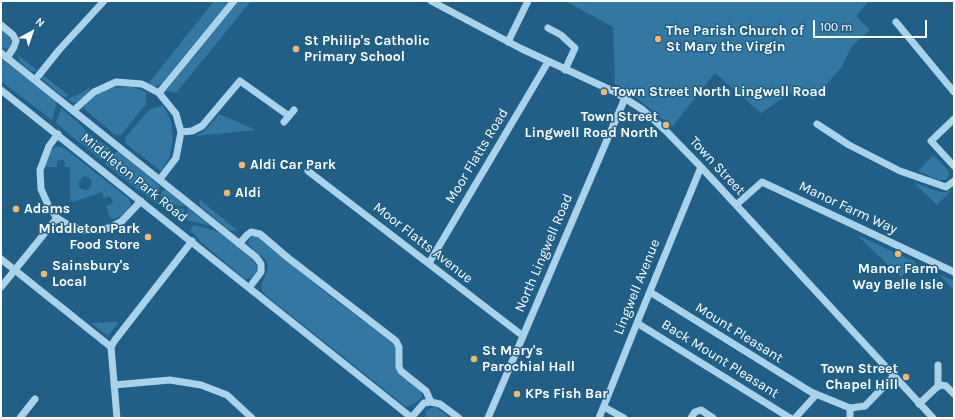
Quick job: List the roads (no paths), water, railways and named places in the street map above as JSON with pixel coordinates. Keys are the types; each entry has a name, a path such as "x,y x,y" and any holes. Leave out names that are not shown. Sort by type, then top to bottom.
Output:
{"street":[{"path":"35,80 104,1"},
{"path":"159,93 234,1"},
{"name":"Town Street","path":"431,1 508,42 625,98 643,110 701,167 933,418"},
{"path":"508,42 528,1"},
{"path":"896,22 954,92"},
{"name":"Middleton Park Road","path":"1,25 13,35 16,41 14,47 4,55 256,257 261,264 261,272 249,288"},
{"path":"548,28 561,35 575,48 565,70"},
{"name":"Moor Flatts Road","path":"429,263 548,62"},
{"path":"73,111 94,92 116,82 142,84 159,93 176,114 181,132 176,158 160,179"},
{"path":"181,132 192,131 202,126 240,82 291,113 284,122"},
{"name":"Middleton Park Road","path":"2,94 58,134 412,418"},
{"name":"North Lingwell Road","path":"488,418 625,98"},
{"path":"954,119 931,141 954,166"},
{"path":"817,124 849,145 900,171 946,187 954,181"},
{"path":"58,134 49,146 40,170 41,189 49,207 57,218 70,226 84,230 109,228 122,221 141,201"},
{"name":"Lingwell Avenue","path":"599,418 701,167"},
{"name":"Moor Flatts Avenue","path":"308,171 523,336"},
{"name":"Manor Farm Way","path":"736,205 762,182 954,272"},
{"path":"1,288 57,218"},
{"path":"240,244 251,232 260,234 287,257 396,341 399,347 399,367 401,371 426,391 431,402"},
{"path":"117,418 111,347 192,241"},
{"path":"1,259 14,271 111,347"},
{"name":"Mount Pleasant","path":"650,292 816,395 850,408"},
{"name":"Back Mount Pleasant","path":"637,323 790,418"},
{"path":"938,365 938,386"},
{"path":"850,418 850,408 865,406 894,376"},
{"path":"114,385 170,380 201,385 228,395 252,418"},
{"path":"919,404 938,386 946,386 954,394"},
{"path":"795,418 816,395"},
{"path":"20,418 35,399"},
{"path":"412,418 424,403 431,402 440,404 459,418"},
{"path":"604,407 624,418"},
{"path":"691,418 695,412 701,410 713,418"}],"place":[{"name":"The Parish Church of St Mary the Virgin","path":"658,39"},
{"name":"St Philip's Catholic Primary School","path":"296,49"},
{"name":"Town Street North Lingwell Road","path":"604,92"},
{"name":"Town Street Lingwell Road North","path":"666,125"},
{"name":"Aldi Car Park","path":"242,165"},
{"name":"Aldi","path":"227,193"},
{"name":"Adams","path":"16,209"},
{"name":"Middleton Park Food Store","path":"148,237"},
{"name":"Manor Farm Way Belle Isle","path":"898,254"},
{"name":"Sainsbury's Local","path":"44,274"},
{"name":"St Mary's Parochial Hall","path":"474,359"},
{"name":"Town Street Chapel Hill","path":"906,377"},
{"name":"KPs Fish Bar","path":"517,394"}]}
